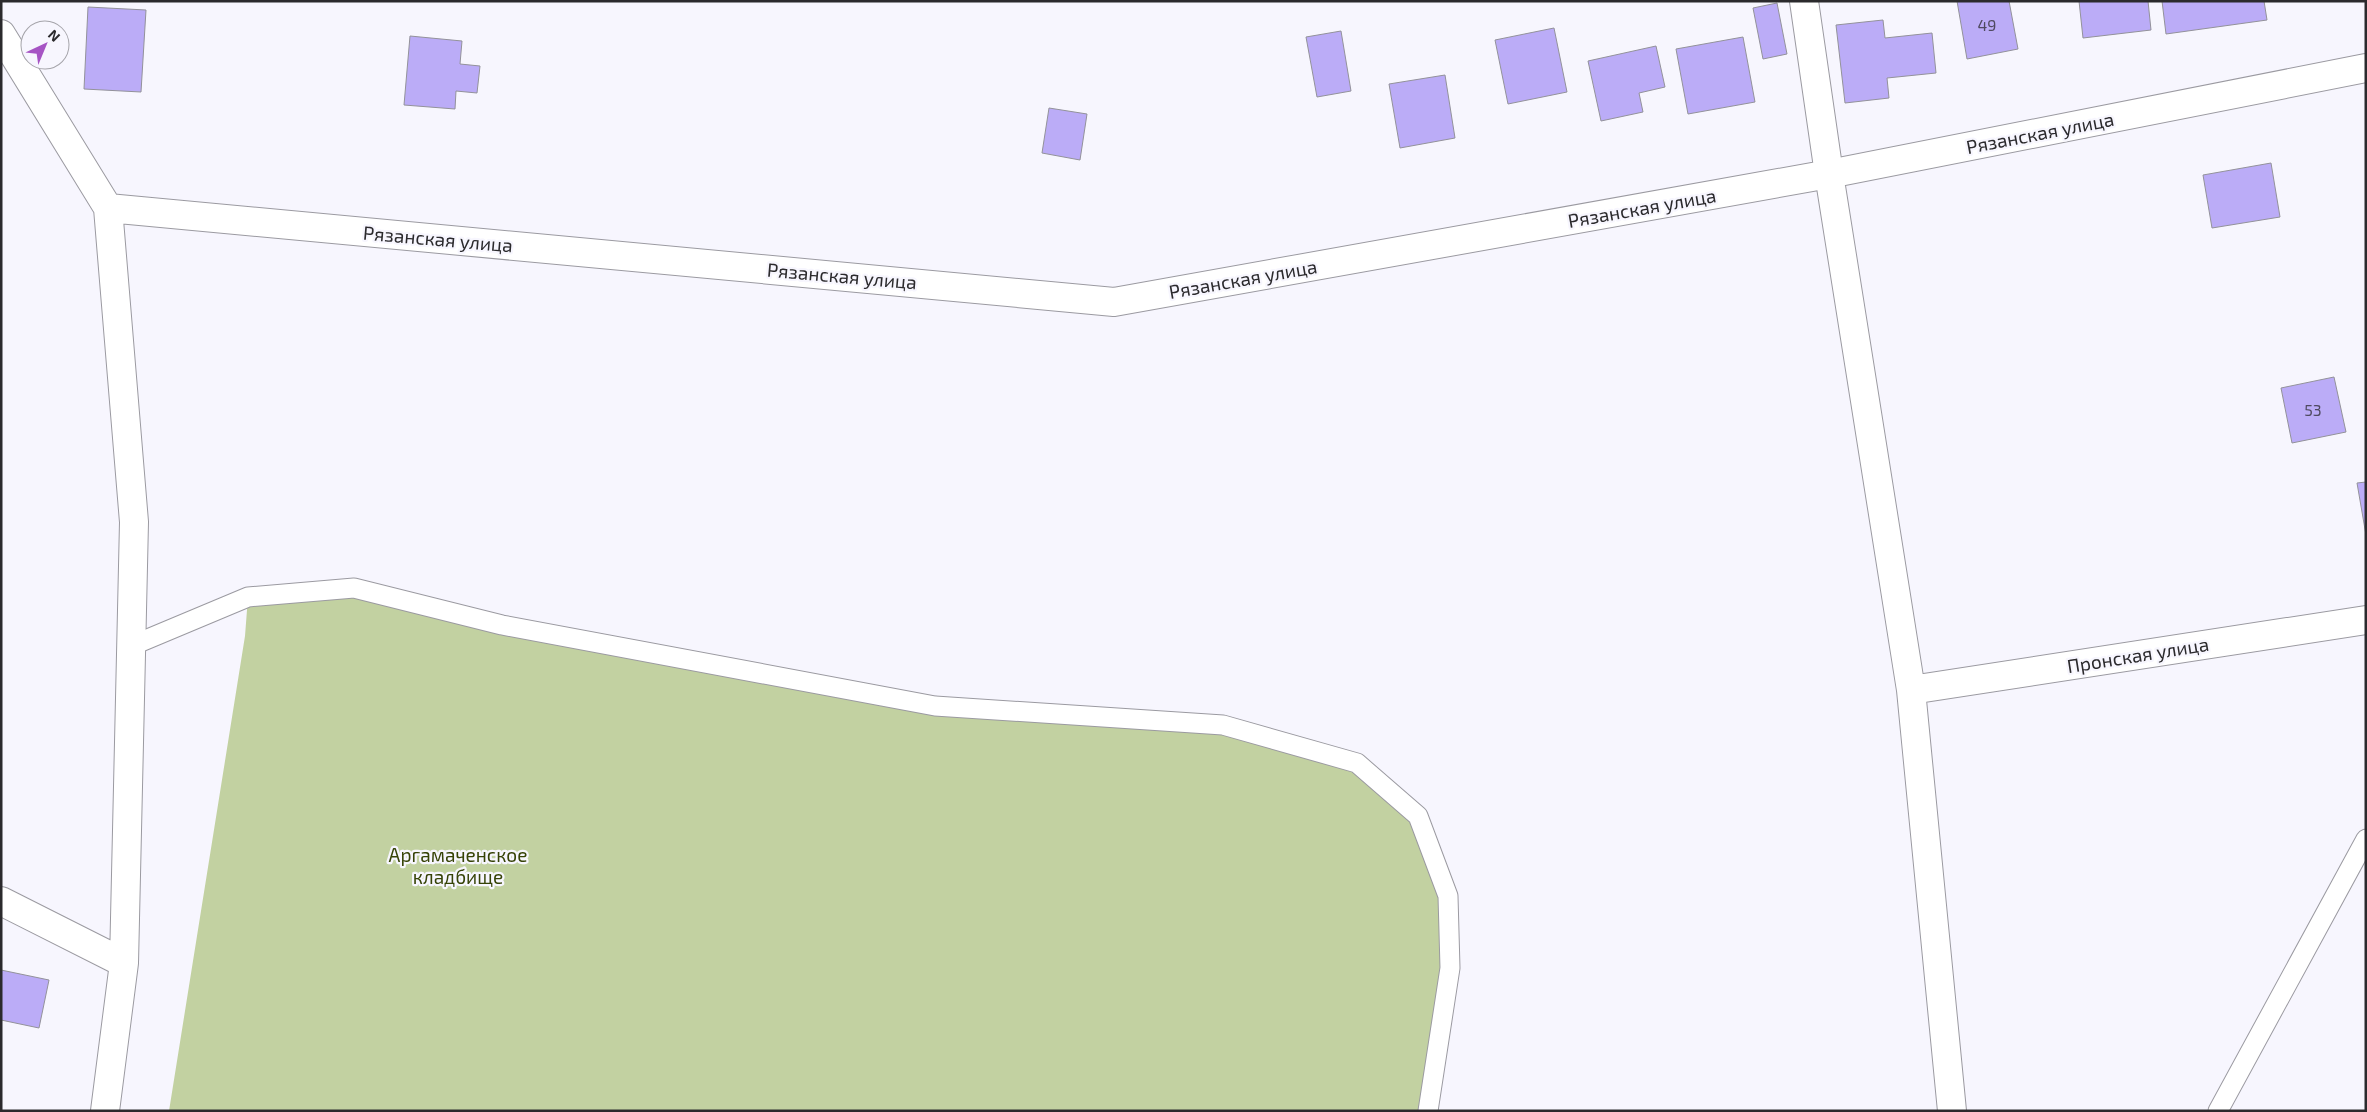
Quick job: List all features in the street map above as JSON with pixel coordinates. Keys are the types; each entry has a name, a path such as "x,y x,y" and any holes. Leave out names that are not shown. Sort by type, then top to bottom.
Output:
{"street":[{"path":"1804,1 1829,174 1911,690 1952,1111"},
{"path":"1,34 108,208 134,522 124,963 105,1111"},
{"name":"Рязанская улица","path":"108,208 1114,302 1829,174 2366,68"},
{"name":"Пронская улица","path":"1911,690 2366,620"},
{"path":"1,901 124,963"}],"lane":[{"path":"131,646 248,597 354,588 502,625 935,706 1223,725 1357,763 1418,816 1448,896 1450,968 1428,1111"},
{"path":"2218,1111 2366,839"}],"green space":[{"name":"Аргамаченское кладбище","path":"354,588 935,706 1223,725 1357,763 1418,816 1448,896 1428,1111 169,1111 245,636 248,597"}],"building":[{"path":"1957,1 2009,1 2018,49 1967,59"},
{"path":"2079,1 2148,1 2151,30 2083,38"},
{"path":"2162,1 2264,1 2267,20 2166,34"},
{"path":"1777,3 1787,54 1763,59 1753,8"},
{"path":"88,7 146,10 141,92 84,89"},
{"path":"1883,20 1885,38 1932,33 1936,73 1887,78 1889,98 1845,103 1836,25"},
{"path":"1554,28 1567,92 1508,104 1495,40"},
{"path":"1341,31 1351,91 1317,97 1306,37"},
{"path":"410,36 462,41 460,64 480,66 477,93 456,91 455,109 404,105"},
{"path":"1743,37 1755,102 1688,114 1676,49"},
{"path":"1656,46 1665,87 1639,93 1643,112 1601,121 1588,61"},
{"path":"1445,75 1455,138 1400,148 1389,84"},
{"path":"1049,108 1087,114 1080,160 1042,153"},
{"path":"2271,163 2280,217 2212,228 2203,175"},
{"path":"2334,377 2346,432 2292,443 2281,388"},
{"path":"2366,482 2366,535 2357,483"},
{"path":"1,970 49,980 39,1028 1,1020"}]}
